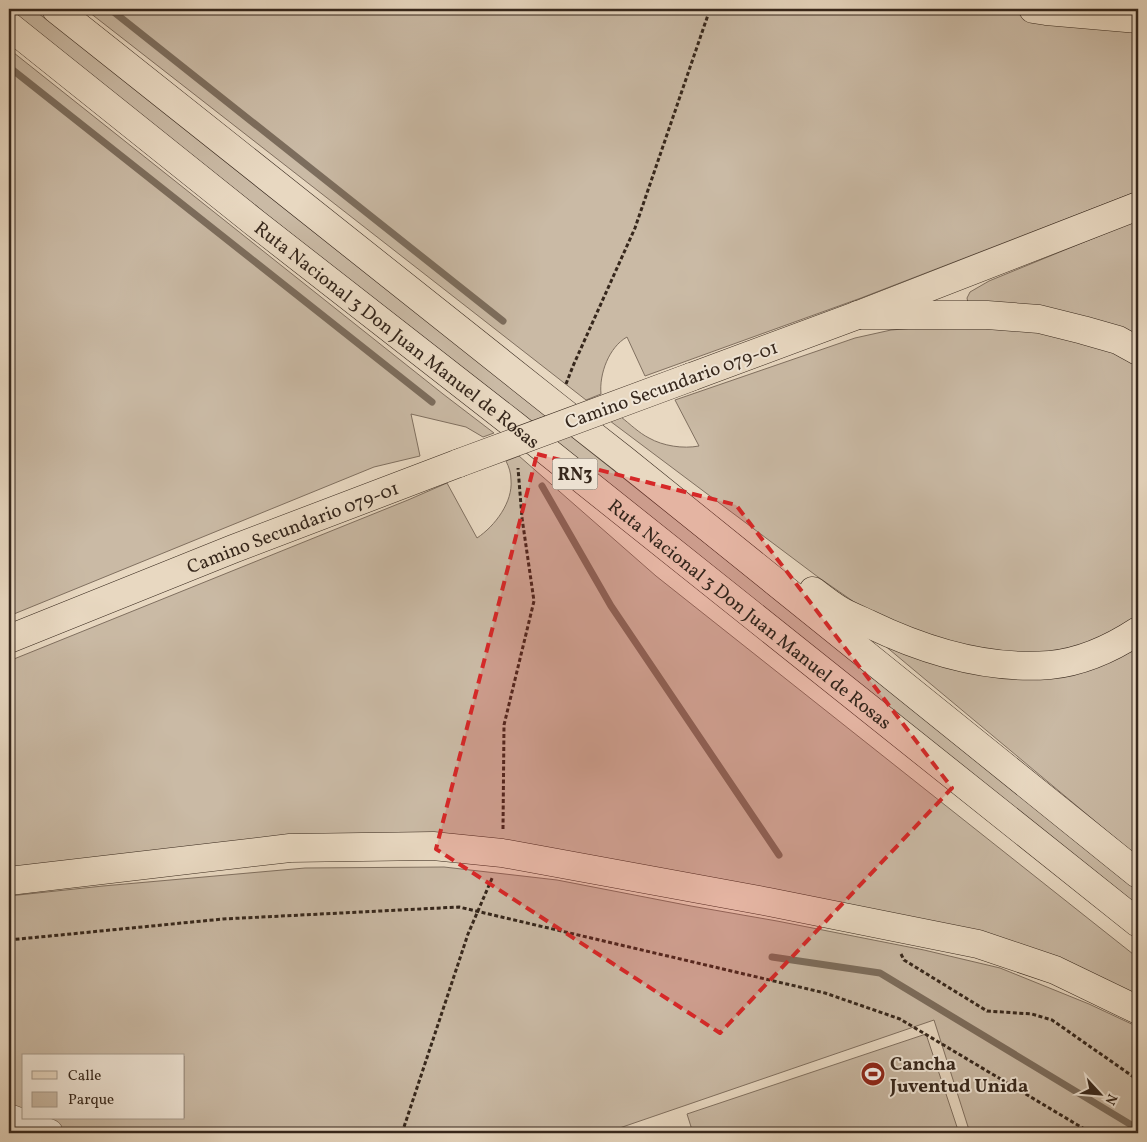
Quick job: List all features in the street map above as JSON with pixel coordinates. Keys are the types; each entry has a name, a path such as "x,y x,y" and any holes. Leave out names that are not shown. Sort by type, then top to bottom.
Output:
{"main road":[{"name":"RN3","path":"56,9 623,459 1138,874"},
{"path":"1033,9 1138,19"},
{"name":"Ruta Nacional 3 Don Juan Manuel de Rosas","path":"9,26 263,229 522,431 1138,924"},
{"name":"Camino Secundario 079-01","path":"9,639 233,549 858,315 1138,206"},
{"path":"858,315 987,315 1040,319 1118,340 1138,351"},
{"path":"623,459 840,611 886,632 944,654 996,664 1050,665 1095,654 1118,644 1138,631"},
{"path":"9,881 290,848 433,846 502,853 769,902 978,944 1055,970 1138,1010"}],"lane":[{"path":"9,1118 49,1133"}],"path":[{"path":"558,408 573,366 635,228 710,9"},
{"path":"402,1133 468,934 502,853 504,725 534,601 522,518 517,462"},
{"path":"9,940 223,919 459,907 825,993 900,1019 1090,1133"},
{"path":"888,926 904,960 978,1006 987,1011 1032,1014 1052,1020 1138,1080"}],"highlighted area":[{"path":"537,454 736,505 952,788 720,1033 436,849"}],"green space":[{"path":"33,9 1138,887 1138,910 9,10"},
{"path":"85,9 976,9 1138,28 1138,191 861,298 645,376 627,337 615,347 606,362 601,394 586,400"},
{"path":"9,49 494,433 483,437 466,427 411,414 420,456 374,467 9,616"},
{"path":"1138,220 1138,337 968,303 967,298 970,292 989,281"},
{"path":"926,327 1028,329 1113,350 1138,362 1138,618 1075,650 1025,654 970,649 873,615 818,577 610,421 621,417 645,436 667,445 699,446 675,400 855,338 891,330"},
{"path":"519,456 656,576 1138,958 1138,997 1057,963 486,844 9,869 9,661 447,483 477,538 502,513 511,488 510,470 506,461"},
{"path":"1138,643 1138,857 884,645 940,663"},
{"path":"444,867 557,880 924,950 1000,968 1089,1004 1138,1027 1138,1133 970,1133 934,1020 605,1133 9,1133 9,896 305,868"},
{"name":"Cancha Juventud Unida","path":"926,1034 959,1133 693,1133 687,1114"}],"waterway":[{"path":"110,9 503,321"},
{"path":"9,67 432,402"},
{"path":"542,486 611,606 779,855"},
{"path":"772,957 880,973 1138,1129"}],"place":[{"name":"Cancha Juventud Unida","path":"873,1074"}]}
